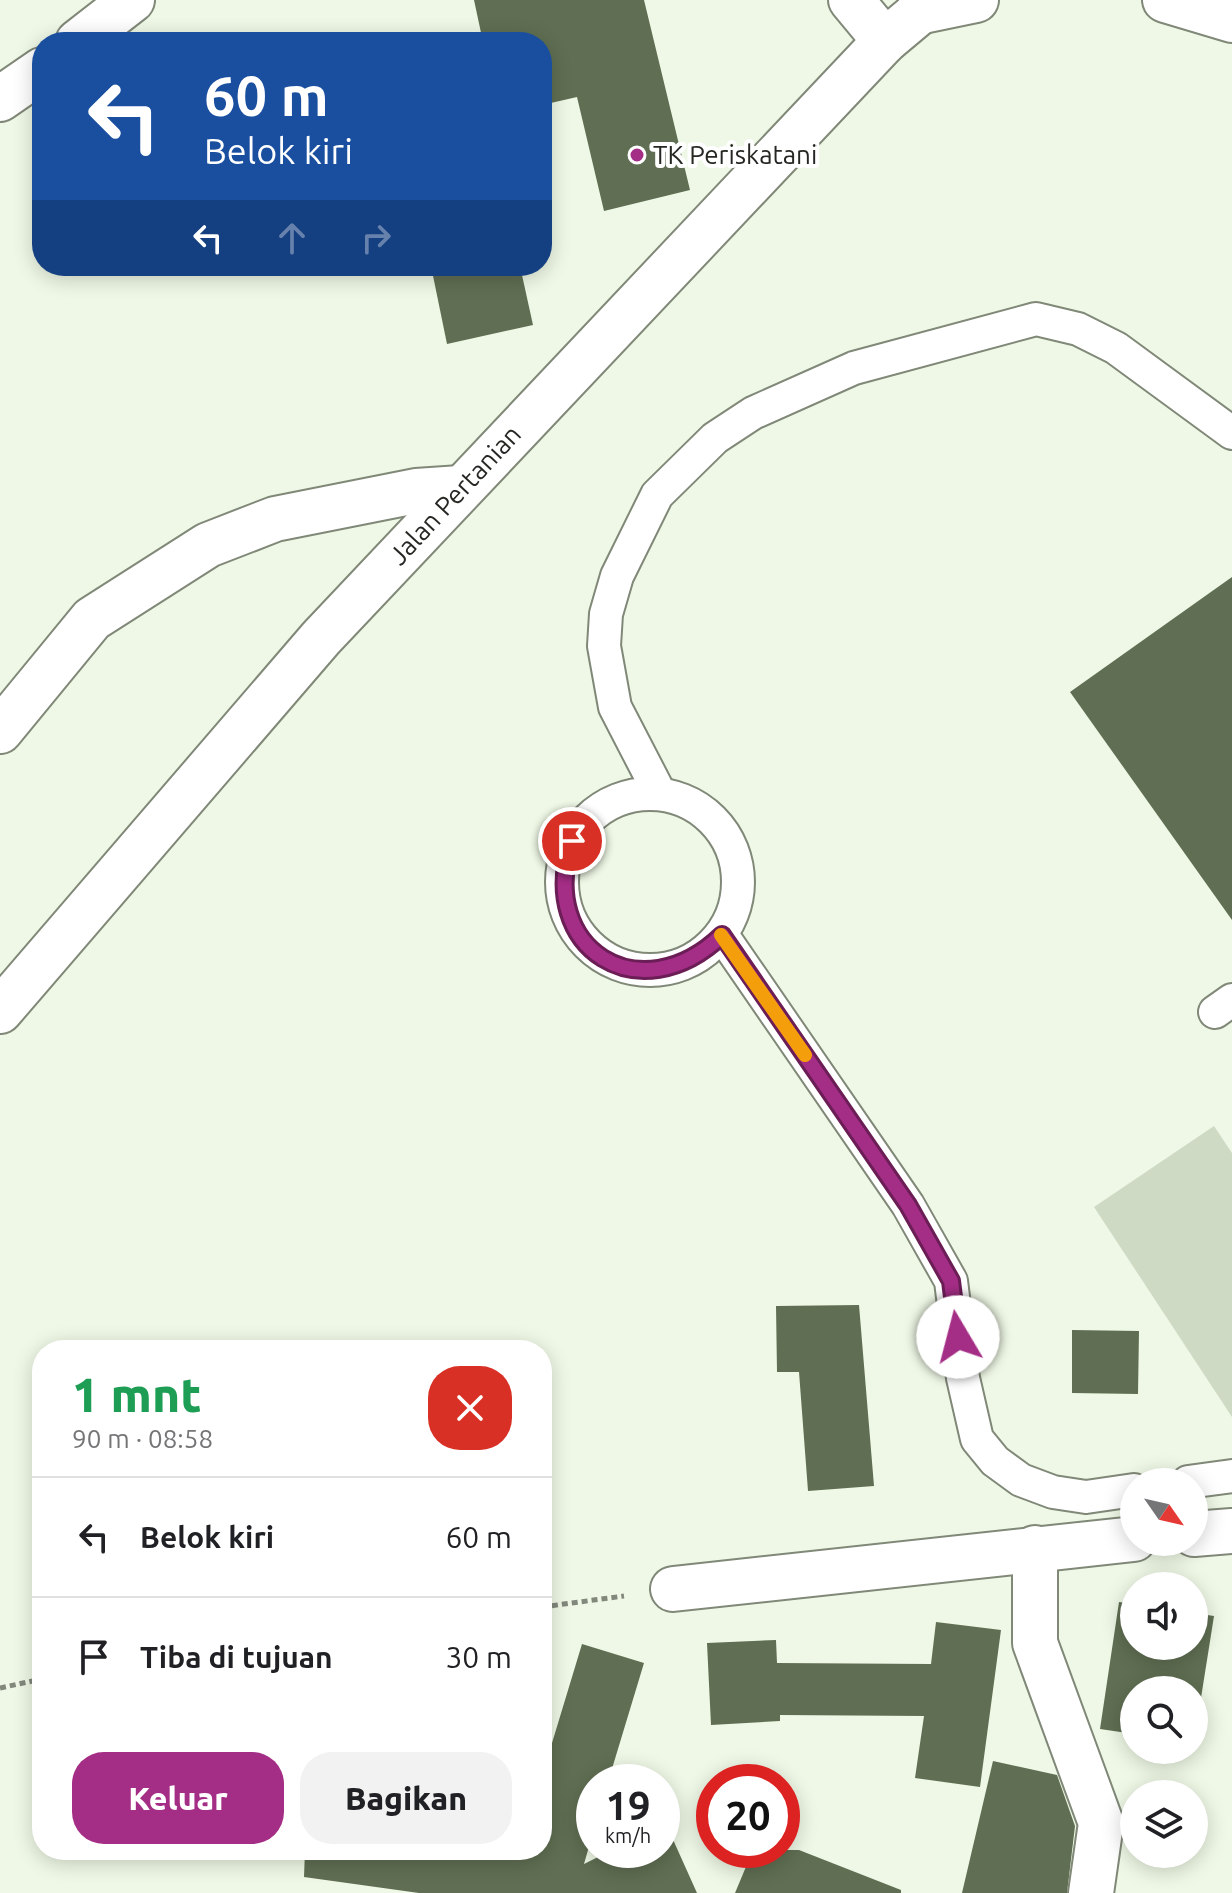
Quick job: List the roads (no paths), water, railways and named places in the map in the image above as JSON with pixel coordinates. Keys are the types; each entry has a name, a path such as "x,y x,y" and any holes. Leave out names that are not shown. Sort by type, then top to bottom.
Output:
{"street":[{"path":"91,32 132,0"},
{"path":"851,0 885,41"},
{"path":"926,6 976,0"},
{"path":"1165,0 1232,20"},
{"name":"Jalan Pertanian","path":"0,1011 321,638 885,41 926,6"},
{"path":"0,99 32,77"},
{"path":"0,731 92,619 208,545 275,519 416,491 461,488"},
{"path":"1208,1533 1232,1531"},
{"path":"673,1589 1120,1540"},
{"path":"1035,1548 1035,1643 1101,1823 1091,1893"}],"lane":[{"path":"660,794 615,707 604,646 606,614 617,576 657,495 715,438 753,413 854,368 1036,319 1078,329 1116,348 1232,433"},
{"path":"660,794 690,803 714,821 731,846 738,876 735,906 722,935 702,953 680,966 653,971 627,969 603,958 582,941 569,918 562,893 563,866 572,841 587,820 608,804 634,795 660,794"},
{"path":"722,935 908,1205 951,1281 963,1378 977,1439 995,1461 1021,1480 1053,1492 1086,1497 1120,1492"},
{"path":"1208,1479 1232,1476"}],"place":[{"name":"TK Periskatani","path":"637,155"}]}
